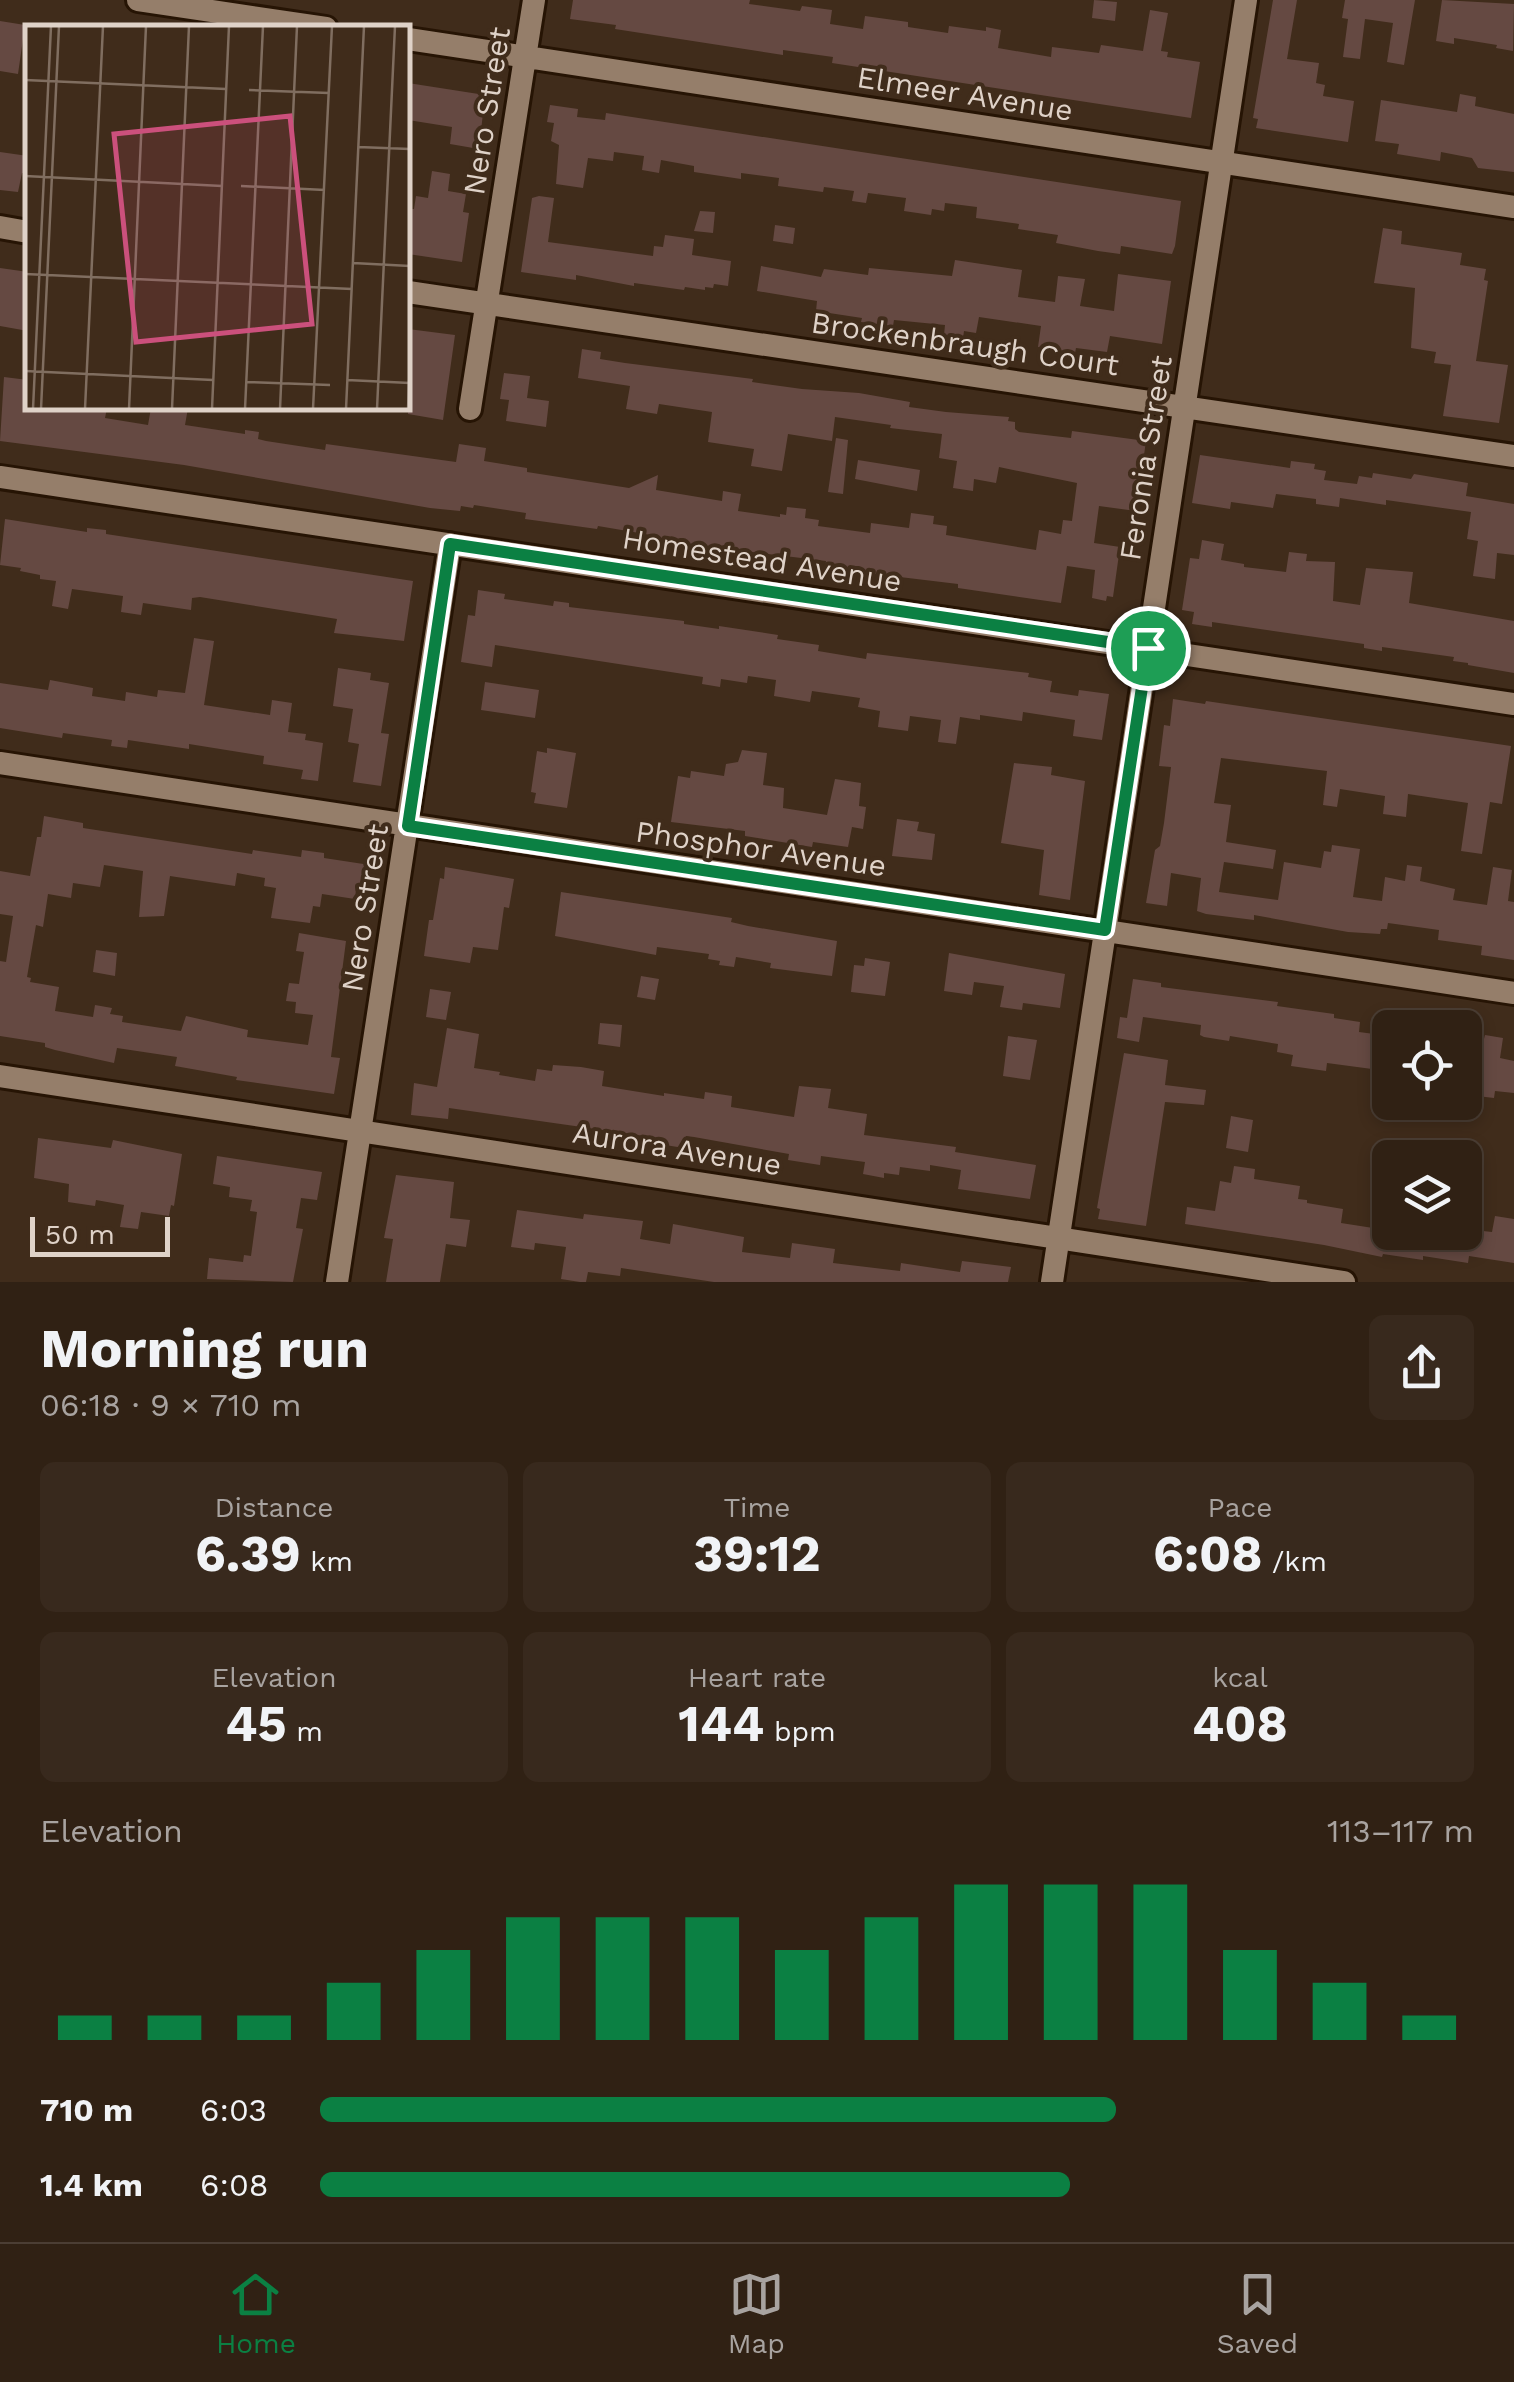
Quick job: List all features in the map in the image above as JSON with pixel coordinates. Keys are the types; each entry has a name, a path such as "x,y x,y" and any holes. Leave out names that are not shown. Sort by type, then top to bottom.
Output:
{"street":[{"path":"138,0 306,25"},
{"name":"Nero Street","path":"470,409 534,0"},
{"name":"Feronia Street","path":"1052,1282 1246,0"},
{"name":"Elmeer Avenue","path":"410,40 1514,207"},
{"path":"0,227 25,231"},
{"name":"Brockenbraugh Court","path":"410,292 1514,456"},
{"name":"Homestead Avenue","path":"0,476 1514,704"},
{"name":"Nero Street","path":"338,1282 450,544"},
{"name":"Phosphor Avenue","path":"0,763 1514,993"},
{"name":"Aurora Avenue","path":"0,1076 1344,1282"}],"building":[{"path":"573,0 750,0 749,4 800,11 802,6 832,10 830,24 863,29 865,16 948,33 949,26 986,31 986,27 1001,30 998,48 1051,57 1052,47 1099,53 1101,45 1143,51 1150,10 1168,13 1161,51 1168,52 1167,57 1200,62 1191,118 832,63 833,57 783,50 783,55 615,29 616,25 570,19"},
{"path":"1094,0 1117,2 1115,21 1092,18"},
{"path":"1273,0 1297,0 1287,59 1319,63 1316,83 1325,85 1323,96 1354,101 1348,142 1256,128 1258,119 1253,118"},
{"path":"1345,0 1415,0 1404,65 1387,62 1393,23 1365,19 1360,59 1343,57 1348,19 1342,18"},
{"path":"1442,0 1514,4 1513,51 1454,38 1454,44 1436,41"},
{"path":"0,21 25,25 18,74 0,71"},
{"path":"410,83 485,95 479,149 450,144 452,127 410,120"},
{"path":"1460,94 1476,97 1475,106 1514,114 1514,172 1478,168 1472,158 1441,152 1440,161 1397,154 1399,144 1375,141 1381,100 1457,112"},
{"path":"550,105 578,109 577,117 605,120 606,113 1181,201 1175,246 1172,254 1121,246 1120,254 1098,251 1056,243 1058,235 1018,229 1019,224 976,218 977,207 945,203 944,211 932,209 931,215 904,211 906,198 868,193 866,203 852,201 854,191 824,187 823,192 778,186 779,178 741,173 741,179 694,172 694,166 661,160 659,173 642,170 644,156 614,152 613,161 588,158 583,188 556,184 559,145 551,141 554,123 547,122"},
{"path":"0,152 25,156 25,174 18,192 0,190"},
{"path":"432,171 450,174 448,191 466,194 463,212 469,213 462,262 410,254 410,209 414,209 416,196 428,198"},
{"path":"532,198 554,198 548,242 653,256 654,246 663,247 665,235 694,239 692,255 731,261 728,286 714,284 705,290 684,290 576,275 576,280 521,272"},
{"path":"700,211 715,212 713,233 694,231"},
{"path":"775,225 795,228 793,244 773,241"},
{"path":"1383,228 1402,231 1401,244 1462,253 1460,265 1486,269 1484,280 1488,281 1476,361 1508,365 1499,423 1443,416 1451,365 1434,363 1436,352 1411,348 1415,288 1374,283"},
{"path":"955,260 1022,270 1018,297 1055,302 1058,276 1085,279 1080,306 1114,311 1118,274 1171,281 1162,344 1110,336 1107,352 1076,348 1075,353 1038,347 1041,326 979,317 976,333 964,331 963,338 944,335 945,325 894,320 893,326 861,322 862,318 816,311 817,301 757,291 761,266 821,277 824,269 868,275 869,268 952,276"},
{"path":"0,268 25,272 25,330 0,326"},
{"path":"410,329 455,335 443,420 408,414"},
{"path":"582,349 601,352 600,359 625,363 802,389 859,393 910,402 909,407 1009,417 1008,421 1015,422 1019,432 1071,438 1072,431 1146,441 1136,511 1099,506 1094,543 1120,547 1113,597 1107,596 1106,601 1092,598 1095,570 1067,566 1061,603 958,588 958,584 825,568 826,561 650,540 651,535 525,519 526,513 474,505 461,506 460,511 430,508 184,465 0,441 4,377 25,380 25,410 107,410 105,418 148,425 151,410 188,410 185,425 245,434 245,430 259,432 258,439 325,450 326,444 456,462 459,444 486,448 484,461 629,488 658,475 656,490 722,501 723,491 741,494 738,511 780,517 786,515 787,507 806,509 805,518 819,520 818,526 870,533 871,523 909,528 911,513 934,516 933,524 947,526 946,535 1036,550 1039,530 1061,534 1063,520 1072,521 1077,483 999,467 996,483 974,479 973,491 953,488 957,461 939,458 942,434 835,417 832,441 788,434 782,471 751,466 754,449 708,442 712,412 659,404 657,414 626,409 630,386 578,378"},
{"path":"504,373 530,376 527,398 549,401 546,427 506,421 509,400 500,399"},
{"path":"836,438 848,440 843,494 828,492"},
{"path":"1200,455 1290,468 1291,461 1315,464 1314,469 1326,471 1324,480 1357,484 1359,476 1372,478 1373,473 1411,479 1414,474 1468,483 1466,496 1514,504 1514,555 1497,553 1495,579 1473,576 1478,541 1467,539 1471,512 1340,498 1339,507 1316,504 1316,499 1276,494 1273,508 1231,502 1230,509 1192,503"},
{"path":"858,460 920,470 917,491 855,479"},
{"path":"5,519 87,532 87,528 106,530 106,534 413,581 404,641 334,633 337,619 200,597 192,598 191,610 143,603 141,615 121,612 123,596 72,589 68,609 52,606 56,581 0,565"},
{"path":"1202,540 1224,544 1221,560 1244,567 1286,572 1289,552 1307,554 1306,561 1335,562 1333,601 1360,605 1366,568 1413,572 1409,603 1514,621 1514,673 1453,661 1454,657 1382,647 1382,651 1364,648 1364,644 1212,622 1212,627 1192,624 1194,612 1182,610 1190,558 1199,559"},
{"path":"478,590 505,594 504,599 553,606 554,601 569,603 569,607 778,635 777,639 819,645 818,651 866,659 867,653 1029,673 1028,677 1052,681 1050,692 1078,696 1079,690 1109,694 1102,740 1073,736 1075,720 1023,712 1022,721 980,715 980,720 960,717 956,744 938,742 941,720 910,716 908,731 878,727 880,711 858,707 860,698 812,691 810,702 774,696 776,680 748,676 747,683 721,679 720,687 702,684 703,677 495,645 492,667 461,662 468,615 475,616"},
{"path":"194,638 214,641 204,705 270,715 272,700 292,703 288,732 306,734 305,740 323,743 318,781 301,779 303,770 263,764 264,756 189,744 189,749 128,740 127,748 111,746 112,740 63,733 62,738 0,728 0,683 48,690 50,680 93,688 92,696 125,701 126,692 157,697 158,690 185,693"},
{"path":"338,668 371,673 370,680 389,683 381,733 389,734 381,786 353,782 359,744 348,742 353,709 333,706"},
{"path":"485,682 539,690 535,718 481,710"},
{"path":"1173,699 1511,746 1502,804 1490,802 1482,854 1461,851 1468,803 1408,794 1406,817 1383,814 1385,796 1340,789 1337,807 1323,805 1327,771 1221,758 1214,803 1231,805 1226,842 1276,850 1273,869 1224,862 1219,892 1278,900 1284,862 1321,868 1324,851 1331,852 1332,845 1360,849 1353,897 1382,901 1385,877 1405,881 1407,865 1422,867 1420,881 1455,889 1453,900 1487,905 1493,867 1512,870 1508,901 1514,902 1514,960 1481,955 1482,946 1438,940 1439,930 1388,923 1380,934 1348,932 1254,915 1254,920 1206,914 1197,911 1201,878 1171,873 1167,906 1146,903 1164,823 1171,767 1159,766 1164,725 1170,726"},
{"path":"547,748 576,753 567,808 534,803 536,793 531,792 537,751 547,753"},
{"path":"742,750 767,753 763,785 784,788 783,808 827,815 835,779 861,783 859,806 866,807 863,829 852,827 848,847 813,842 812,847 745,836 745,831 671,822 678,776 690,778 691,771 724,776 726,764 738,762"},
{"path":"1014,763 1052,767 1051,775 1085,781 1070,900 1039,895 1044,850 1001,843"},
{"path":"44,816 83,823 83,828 252,854 253,850 301,857 302,850 324,853 324,858 370,865 366,891 356,889 355,899 322,894 320,907 313,906 310,923 271,918 276,888 264,886 265,878 237,873 235,886 170,876 164,916 139,917 143,871 104,865 100,887 73,883 71,898 48,894 43,927 36,925 27,977 30,982 59,987 55,1011 93,1017 95,1005 112,1008 110,1014 123,1016 122,1022 181,1031 186,1016 248,1030 247,1037 308,1045 313,1015 295,1013 296,1002 286,1001 289,983 299,984 304,952 296,951 299,933 346,941 331,1057 340,1058 334,1094 236,1080 237,1077 175,1066 177,1057 117,1048 114,1063 55,1050 45,1047 45,1043 0,1036 0,961 6,962 13,916 0,914 0,871 30,876"},
{"path":"897,819 919,822 917,831 935,834 932,860 892,856"},
{"path":"445,867 514,879 509,908 504,907 498,950 473,947 470,963 424,956 429,920 433,920"},
{"path":"561,892 732,918 731,922 748,926 837,941 832,976 770,968 771,963 736,957 734,967 719,965 720,961 708,959 709,954 657,947 656,955 555,936"},
{"path":"96,950 117,953 115,976 93,972"},
{"path":"949,953 1065,974 1060,1008 1023,1003 1022,1010 1000,1007 1004,986 974,982 972,995 944,991"},
{"path":"865,958 890,962 885,996 851,992 854,965 864,966"},
{"path":"641,976 659,979 655,1000 637,997"},
{"path":"1133,979 1161,983 1161,987 1278,1002 1277,1006 1360,1022 1359,1032 1372,1034 1372,1069 1327,1063 1326,1071 1291,1066 1293,1055 1277,1052 1278,1044 1230,1036 1229,1041 1204,1037 1200,1035 1201,1025 1143,1017 1139,1042 1117,1038 1120,1017 1127,1018"},
{"path":"430,989 451,992 446,1020 426,1017"},
{"path":"600,1023 622,1025 620,1047 598,1044"},
{"path":"447,1028 479,1034 474,1068 535,1081 537,1069 552,1071 553,1065 581,1067 604,1071 602,1086 664,1096 704,1099 705,1092 732,1096 731,1107 794,1117 799,1086 831,1089 828,1108 867,1114 864,1135 956,1147 955,1152 1036,1165 1030,1199 958,1189 961,1170 930,1165 930,1171 900,1167 899,1175 884,1173 884,1178 863,1174 865,1162 821,1156 820,1165 788,1160 789,1154 694,1137 686,1136 684,1148 665,1145 666,1139 449,1108 448,1119 411,1115 414,1083 437,1087"},
{"path":"1485,1035 1503,1038 1500,1058 1514,1061 1514,1093 1495,1091 1494,1098 1482,1097"},
{"path":"1008,1036 1037,1040 1030,1080 1003,1076"},
{"path":"1124,1053 1168,1060 1165,1085 1206,1090 1204,1105 1165,1102 1146,1226 1098,1219"},
{"path":"1231,1116 1253,1120 1248,1152 1226,1148"},
{"path":"38,1138 111,1148 113,1140 182,1154 169,1216 141,1212 138,1229 120,1227 124,1205 96,1200 95,1206 68,1202 69,1184 34,1178"},
{"path":"217,1156 322,1172 317,1200 301,1198 296,1228 303,1229 293,1282 207,1279 209,1258 243,1262 244,1255 251,1256 257,1212 250,1211 252,1200 229,1197 230,1187 213,1184"},
{"path":"1234,1166 1255,1169 1254,1179 1300,1186 1298,1199 1343,1209 1341,1223 1372,1228 1372,1250 1482,1250 1482,1231 1492,1232 1495,1216 1514,1219 1514,1263 1469,1256 1468,1263 1423,1256 1423,1260 1383,1254 1382,1257 1185,1224 1187,1207 1215,1211 1220,1181 1231,1183"},
{"path":"396,1175 454,1182 450,1218 470,1220 466,1247 446,1244 440,1282 386,1282 393,1239 384,1238"},
{"path":"517,1210 583,1219 584,1214 643,1221 640,1239 670,1244 673,1224 744,1237 742,1252 790,1258 792,1243 835,1249 833,1263 900,1271 901,1263 960,1272 962,1261 1011,1267 1008,1282 714,1282 621,1268 620,1276 588,1272 586,1282 580,1282 561,1279 566,1247 535,1243 534,1250 511,1247"}],"route":[{"path":"450,544 1148,648 1105,930 408,826 450,544"}]}
